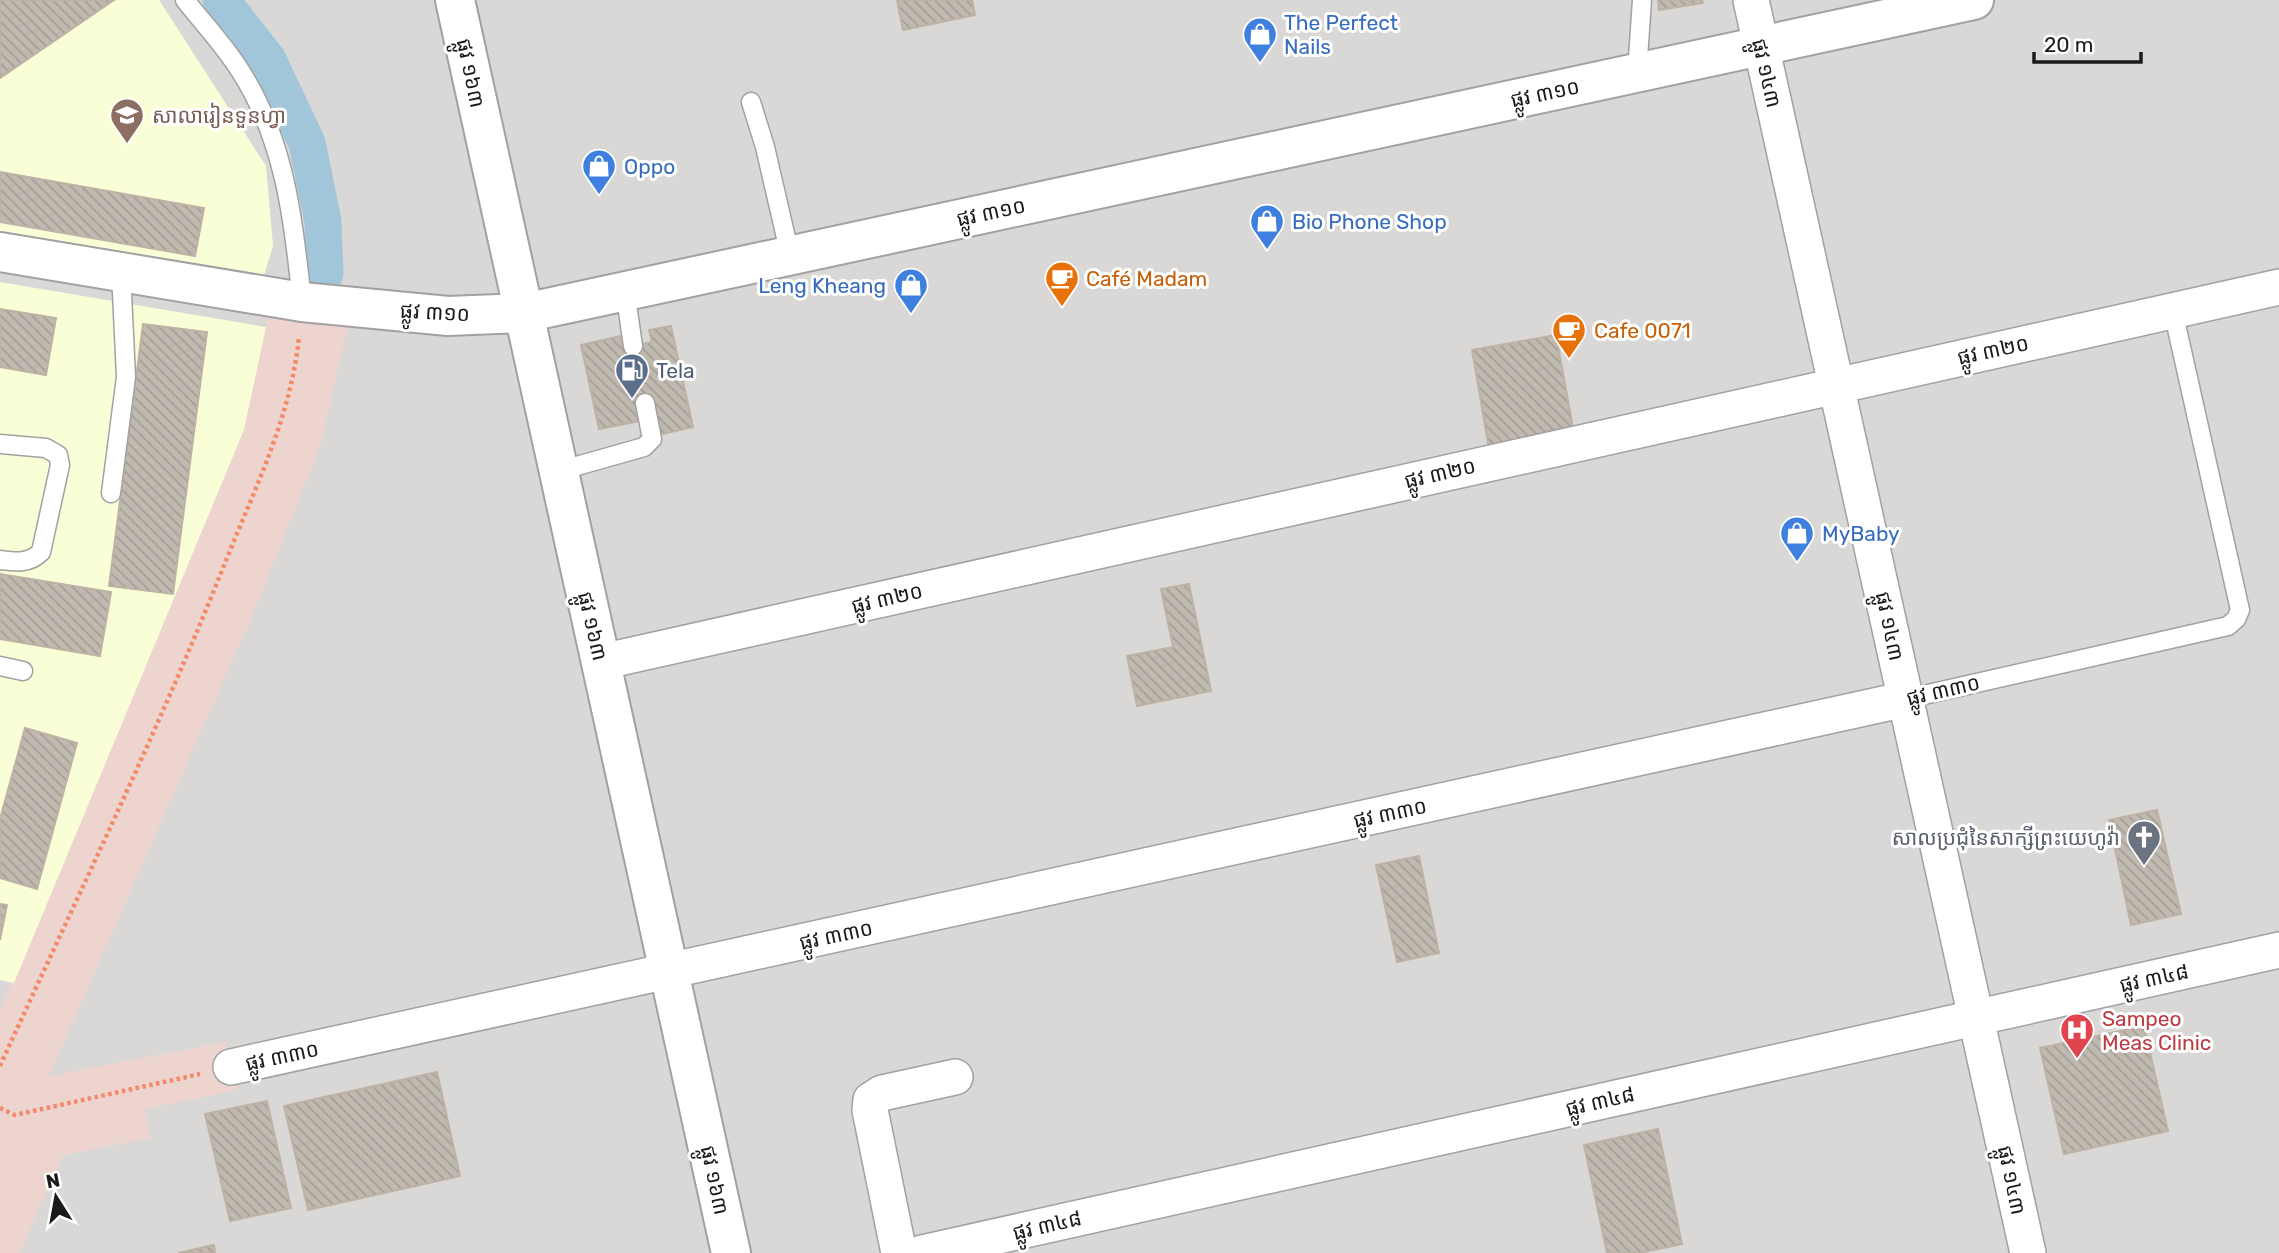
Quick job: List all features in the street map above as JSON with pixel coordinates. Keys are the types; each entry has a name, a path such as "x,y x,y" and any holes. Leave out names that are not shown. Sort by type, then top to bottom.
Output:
{"street":[{"name":"ផ្លូវ ១៦៣","path":"455,0 731,1253"},
{"name":"ផ្លូវ ១៤៣","path":"1751,0 2028,1253"},
{"name":"ផ្លូវ ៣១០","path":"0,252 302,302 448,316 524,313 1975,0"},
{"name":"ផ្លូវ ៣២០","path":"601,662 2279,287"},
{"name":"ផ្លូវ ៣៣០","path":"231,1067 1906,699"},
{"name":"ផ្លូវ ៣៤៨","path":"922,1253 2279,950"},
{"path":"899,1253 870,1110 871,1100 882,1093 955,1077"}],"lane":[{"path":"184,0 241,72 278,148 294,227 302,302"},
{"path":"1637,73 1642,0"},
{"path":"751,102 765,147 790,255"},
{"path":"110,493 126,377 121,272"},
{"path":"625,291 634,346"},
{"name":"ផ្លូវ ៣៣០","path":"1906,699 2228,626 2236,619 2240,610 2173,311"},
{"path":"559,471 643,447 652,439 645,403"},
{"path":"0,444 46,448 58,455 60,465 41,552 34,559 21,562 0,560"},
{"path":"0,666 23,671"}],"path":[{"path":"0,1066 187,657 279,429 296,371 302,302"},
{"path":"0,1108 15,1115 231,1067"}],"shaded area":[{"path":"0,0 2279,0 2279,1253 0,1253"},
{"name":"សាលារៀនទួនហ្វា","path":"0,0 159,0 266,166 273,246 263,279 0,233"},
{"path":"0,282 266,327 244,430 14,983 0,980"},
{"path":"269,309 348,323 321,443 254,611 49,1076 226,1042 237,1090 145,1109 150,1138 63,1155 19,1253 0,1253 0,1011 244,430"}],"building":[{"path":"0,0 114,0 0,78"},
{"path":"897,0 972,0 975,15 903,30"},
{"path":"1658,0 1702,0 1703,3 1659,10"},
{"path":"0,172 204,208 195,256 0,222"},
{"path":"0,309 56,318 46,375 0,367"},
{"path":"143,324 207,332 173,594 109,586"},
{"path":"671,326 693,427 653,436 645,420 599,429 581,345 621,336 624,348 652,342 649,330"},
{"path":"1556,335 1575,439 1490,454 1472,350"},
{"path":"0,574 111,592 100,656 0,639"},
{"path":"1189,584 1211,691 1137,706 1127,656 1173,647 1161,589"},
{"path":"25,728 77,743 37,889 0,878 0,819"},
{"name":"សាលប្រជុំនៃសាក្សីព្រះយេហូវ៉ា","path":"2157,810 2181,914 2131,925 2109,820"},
{"path":"1419,856 1439,953 1397,962 1376,865"},
{"path":"0,904 7,905 0,940"},
{"path":"2144,1026 2168,1131 2064,1154 2040,1048"},
{"path":"437,1072 460,1176 308,1210 284,1106"},
{"path":"267,1101 291,1208 230,1221 205,1114"},
{"path":"1658,1129 1682,1244 1640,1253 1607,1253 1584,1145"},
{"path":"214,1245 215,1253 178,1253"}],"waterway":[{"path":"221,0 268,60 307,143 323,221 325,273"}],"place":[{"name":"The Perfect Nails","path":"1260,64"},
{"name":"សាលារៀនទួនហ្វា","path":"127,145"},
{"name":"Oppo","path":"599,196"},
{"name":"Bio Phone Shop","path":"1267,251"},
{"name":"Café Madam","path":"1062,308"},
{"name":"Leng Kheang","path":"911,315"},
{"name":"Cafe 0071","path":"1569,360"},
{"name":"Tela","path":"632,400"},
{"name":"MyBaby","path":"1797,563"},
{"name":"សាលប្រជុំនៃសាក្សីព្រះយេហូវ៉ា","path":"2144,867"},
{"name":"Sampeo Meas Clinic","path":"2077,1060"}]}
